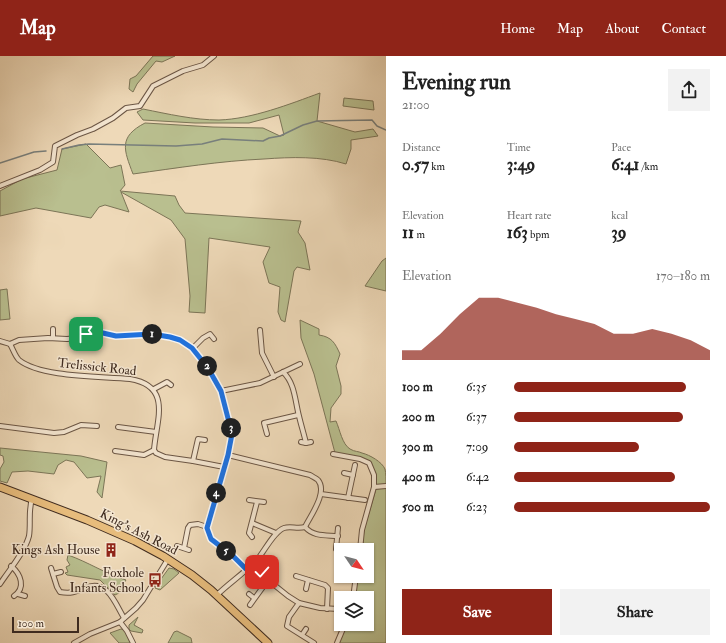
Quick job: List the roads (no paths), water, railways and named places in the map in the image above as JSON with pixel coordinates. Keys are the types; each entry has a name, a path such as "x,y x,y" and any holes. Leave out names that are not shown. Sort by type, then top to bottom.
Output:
{"highway":[{"name":"King's Ash Road","path":"0,487 87,520 136,541 168,559 192,575 217,595 268,643"}],"street":[{"path":"0,186 40,170 53,162 55,146 100,125 113,118 126,108 140,106 153,86 184,71 203,65 214,56"},
{"path":"53,329 53,338"},
{"path":"192,348 210,334 211,329"},
{"path":"260,330 262,353 274,377"},
{"path":"0,341 10,344 19,340 53,338 67,339 76,338 94,331 116,336 152,334 180,340 192,348 208,368 221,391 232,434 228,455 207,528 211,539 233,556 246,569"},
{"path":"210,334 214,339"},
{"name":"Trelissick Road","path":"10,344 18,359 39,369 68,374 139,380 154,390"},
{"path":"221,391 260,383 300,364"},
{"path":"283,372 291,382 298,415 308,442 300,442"},
{"path":"154,450 160,412 154,390 168,381"},
{"path":"267,434 264,423 298,415"},
{"path":"0,426 60,433 81,425 97,426"},
{"path":"118,427 156,432"},
{"path":"193,438 206,440"},
{"path":"193,461 198,439"},
{"path":"115,451 144,455 154,450"},
{"path":"154,450 156,453 165,458 193,461 224,467"},
{"path":"333,454 360,459 369,463 374,475 374,487 362,530 361,543"},
{"path":"228,455 310,475 317,479 320,485 321,494 305,527"},
{"path":"348,498 355,465"},
{"path":"344,472 353,475"},
{"path":"374,487 386,486"},
{"path":"321,494 365,500"},
{"path":"1,582 25,546 29,535 29,507 32,499"},
{"path":"249,500 264,502"},
{"path":"252,537 248,532 252,523 257,502"},
{"path":"252,523 276,533"},
{"path":"184,548 190,525 198,524 207,528"},
{"path":"217,595 229,583 254,563 276,533 284,528 305,527"},
{"path":"305,527 309,531 318,535 338,536"},
{"path":"337,543 338,528"},
{"path":"177,546 189,550"},
{"path":"74,643 90,634 120,622 136,608 168,559"},
{"path":"254,563 268,580 299,603 334,609"},
{"path":"11,566 18,571 22,583 16,595 25,596"},
{"path":"51,568 57,588 60,592 74,593 90,585 100,586 104,588 111,596 124,618"},
{"path":"54,574 61,572"},
{"path":"296,576 324,585 328,588 327,609"},
{"path":"250,605 268,580"},
{"path":"306,589 308,580"},
{"path":"249,594 254,598"},
{"path":"299,603 289,617 287,626 314,643"},
{"path":"120,622 127,631 133,643"},
{"path":"302,636 306,629"},
{"path":"337,643 342,631"}],"waterway":[{"path":"62,149 89,144 176,146 202,144 222,139 263,141 280,136 303,125 317,121 372,120 377,126 386,130"},
{"path":"0,163 34,152 46,151"}],"place":[{"name":"Kings Ash House","path":"111,550"},
{"name":"Foxhole Infants School","path":"155,580"}]}
